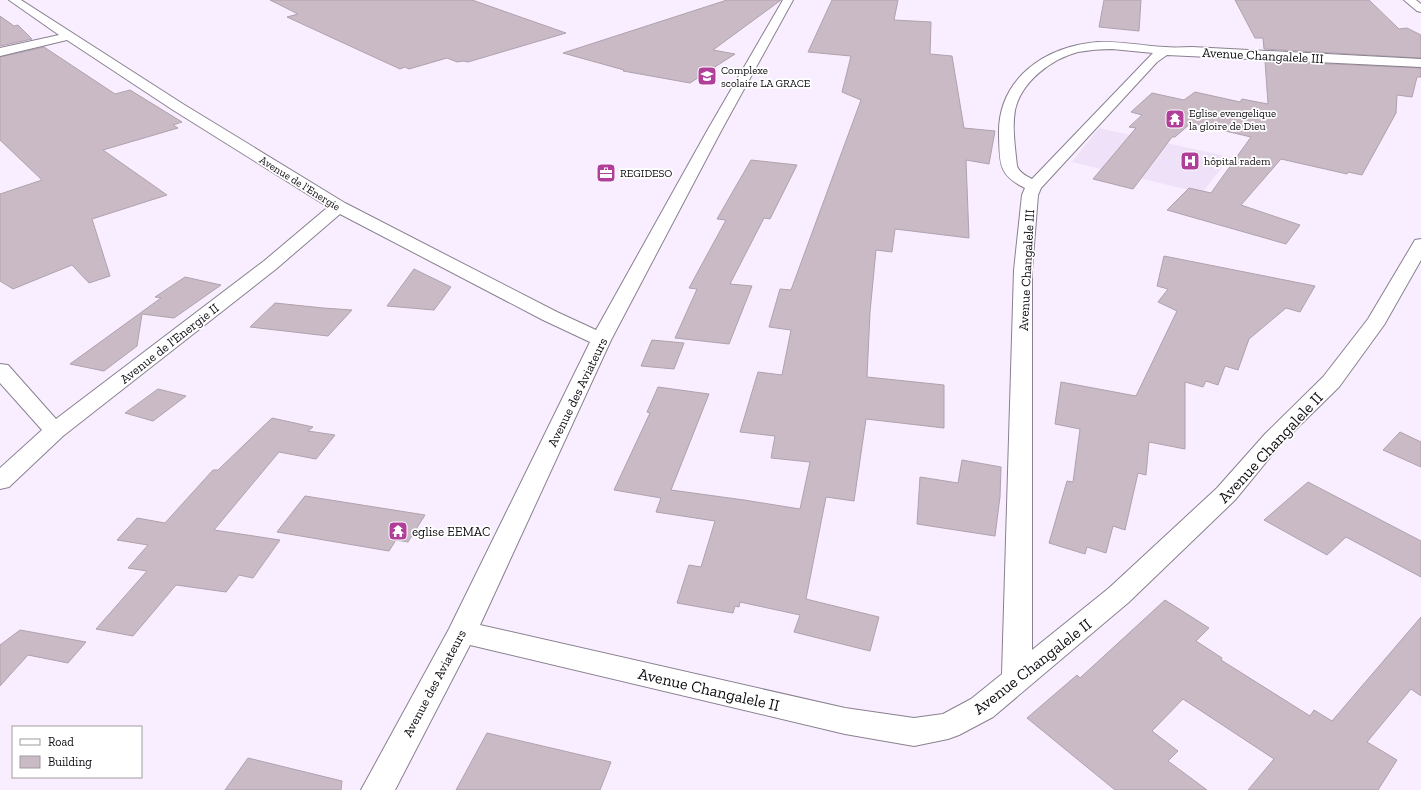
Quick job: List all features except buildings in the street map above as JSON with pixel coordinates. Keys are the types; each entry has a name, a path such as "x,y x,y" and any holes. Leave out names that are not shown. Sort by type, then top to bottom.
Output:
{"street":[{"name":"Avenue de l'Energie","path":"14,0 178,107 339,207 550,316 601,340"},
{"name":"Avenue des Aviateurs","path":"378,790 462,632 601,340 714,131 788,0"},
{"path":"1409,0 1421,10"},
{"path":"0,52 70,36"},
{"path":"1034,186 1016,177 1010,169 1005,132 1009,102 1020,83 1062,54 1077,50 1114,46 1164,51"},
{"name":"Avenue Changalele III","path":"1017,680 1023,270 1030,195 1034,186 1153,59 1164,51 1192,51 1421,63"},
{"name":"Avenue de l'Energie II","path":"0,481 55,431 270,265 339,207"},
{"name":"Avenue Changalele II","path":"462,632 845,721 914,732 948,726 982,708 1120,595 1226,494 1273,439 1331,382 1377,321 1421,244"},
{"path":"0,370 55,431"}],"shaded area":[{"name":"hôpital radem","path":"1099,128 1230,157 1202,193 1072,162","holes":["1161,151 1148,169 1110,160"]}],"place":[{"name":"Complexe scolaire LA GRACE","path":"707,76"},
{"name":"Eglise evengelique la gloire de Dieu","path":"1175,119"},
{"name":"hôpital radem","path":"1190,161"},
{"name":"REGIDESO","path":"606,173"},
{"name":"eglise EEMAC","path":"398,531"}]}
